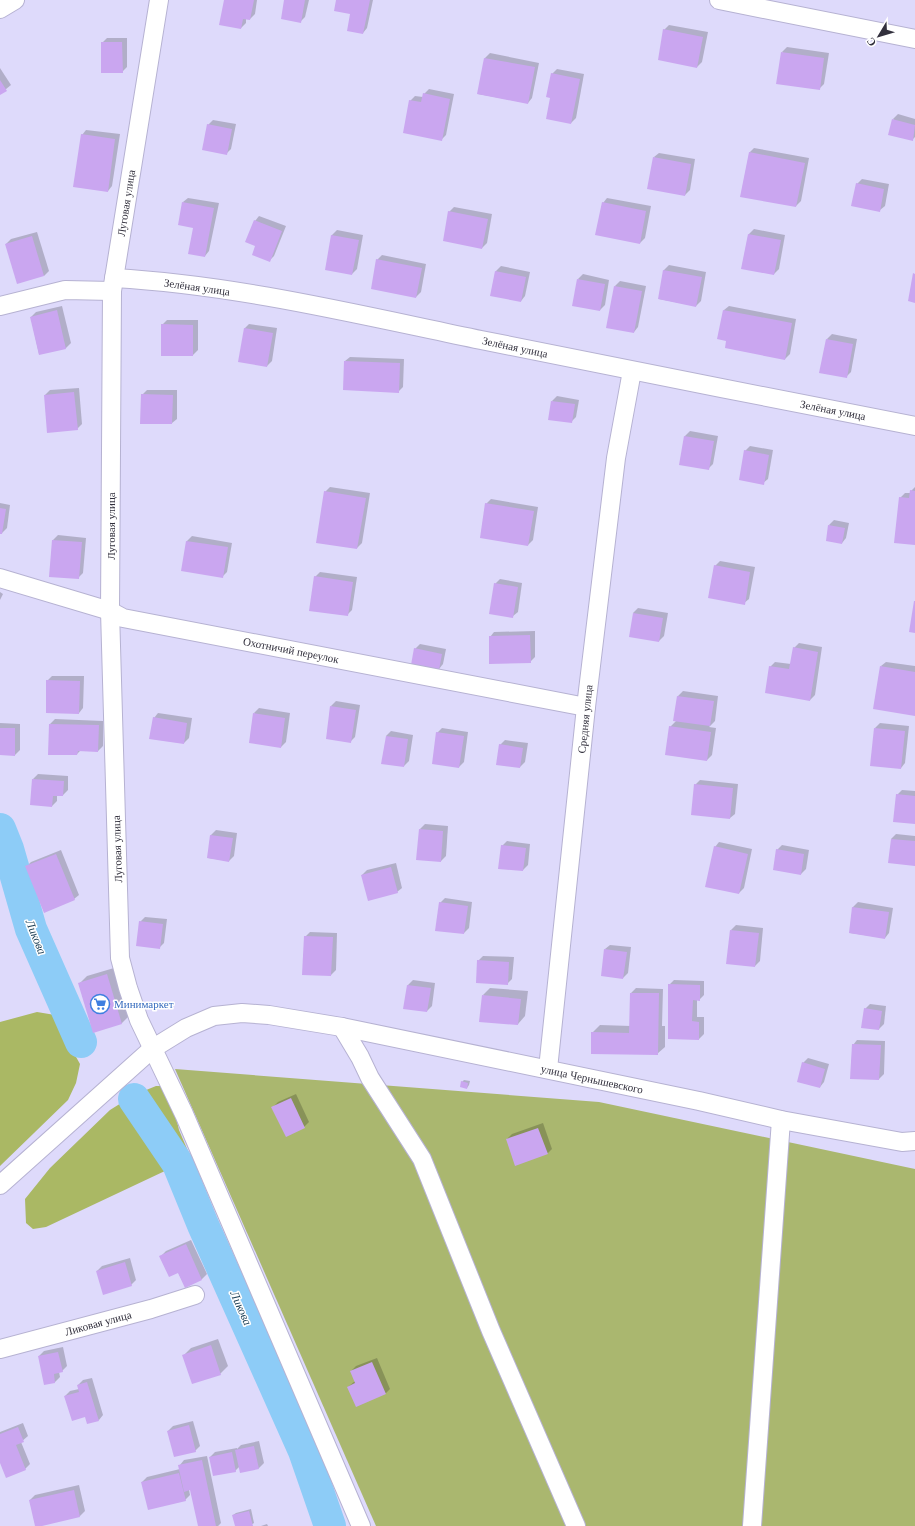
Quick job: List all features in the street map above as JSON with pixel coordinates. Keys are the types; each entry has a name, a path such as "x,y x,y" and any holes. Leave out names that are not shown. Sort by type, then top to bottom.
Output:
{"street":[{"path":"0,9 15,0"},
{"name":"Луговая улица","path":"159,0 113,284 110,611 120,958 139,1020 184,1114 362,1526"},
{"path":"719,0 915,38"},
{"name":"Зелёная улица","path":"0,306 65,290 142,280 281,298 632,371 915,426"},
{"name":"Средняя улица","path":"548,1069 586,707 616,458 632,371"},
{"name":"Охотничий переулок","path":"0,578 110,611 122,618 586,707"},
{"name":"улица Чернышевского","path":"0,1185 152,1049 186,1028 214,1016 242,1013 269,1015 342,1027 548,1069 781,1120 902,1142 915,1141"},
{"path":"342,1027 360,1057 370,1078 422,1159 492,1331 576,1526"},
{"path":"752,1526 781,1142 781,1120"},
{"name":"Ликовая улица","path":"0,1349 195,1295"}],"green space":[{"path":"37,1012 55,1015 69,1028 71,1048 80,1064 76,1083 68,1100 0,1166 0,1022"},
{"path":"175,1069 599,1102 915,1169 915,1526 376,1526"},
{"path":"156,1086 165,1086 173,1105 179,1130 216,1217 220,1233 217,1249 210,1252 205,1247 177,1183 167,1170 46,1227 33,1229 26,1223 25,1199 50,1168 110,1110 134,1095"}],"building":[{"path":"224,0 254,0 250,20 243,19 241,29 219,25"},
{"path":"284,0 305,0 301,23 281,19"},
{"path":"336,0 370,0 363,34 347,31 350,14 334,11"},
{"path":"663,29 703,37 697,68 658,60"},
{"path":"101,42 122,42 123,73 101,73"},
{"path":"781,52 824,58 820,90 776,84"},
{"path":"484,58 535,67 528,104 477,94"},
{"path":"551,73 580,79 571,124 546,119 550,98 546,97"},
{"path":"0,80 7,91 0,95"},
{"path":"423,93 450,99 442,141 403,133 409,100 421,102"},
{"path":"892,119 915,125 913,141 888,135"},
{"path":"207,124 232,129 227,155 202,150"},
{"path":"81,134 115,139 108,192 73,187"},
{"path":"749,152 805,163 796,207 740,197"},
{"path":"653,157 691,164 685,196 647,189"},
{"path":"856,183 884,189 880,212 851,206"},
{"path":"182,202 214,208 205,257 188,254 193,228 178,225"},
{"path":"602,202 646,211 640,244 595,235"},
{"path":"448,211 488,219 482,249 443,241"},
{"path":"254,220 282,231 270,262 252,255 255,246 245,242"},
{"path":"748,234 781,240 774,275 741,269"},
{"path":"331,235 359,240 352,275 325,270"},
{"path":"32,236 44,276 17,284 5,244"},
{"path":"376,259 422,268 416,298 371,289"},
{"path":"663,270 702,277 696,307 658,299"},
{"path":"495,271 526,277 521,302 490,296"},
{"path":"913,273 915,274 915,303 908,301"},
{"path":"577,279 605,284 600,311 572,306"},
{"path":"614,286 642,291 634,333 606,328"},
{"path":"57,310 66,349 39,355 30,317"},
{"path":"723,310 792,323 785,360 725,348 726,341 717,339"},
{"path":"161,324 193,325 193,356 161,356"},
{"path":"244,328 273,333 267,367 238,362"},
{"path":"826,339 853,344 847,378 819,373"},
{"path":"344,361 400,363 399,393 343,390"},
{"path":"74,392 78,430 47,433 44,395"},
{"path":"141,394 173,395 172,424 140,424"},
{"path":"551,401 575,404 572,423 548,420"},
{"path":"684,436 714,441 709,470 679,465"},
{"path":"744,450 769,455 764,485 739,480"},
{"path":"910,490 915,491 915,545 894,543 899,497 909,498"},
{"path":"324,491 366,498 357,549 316,543"},
{"path":"485,503 534,511 528,546 480,538"},
{"path":"0,508 6,509 2,534 0,534"},
{"path":"828,525 845,528 842,544 826,541"},
{"path":"52,540 82,542 79,579 49,577"},
{"path":"186,541 228,547 223,578 181,571"},
{"path":"714,565 750,572 745,605 708,598"},
{"path":"314,576 353,582 348,616 309,611"},
{"path":"494,583 518,587 513,618 489,614"},
{"path":"915,601 915,633 909,632"},
{"path":"633,613 663,618 659,642 629,637"},
{"path":"530,635 531,663 489,664 489,636"},
{"path":"793,647 818,652 810,701 765,693 769,666 789,669"},
{"path":"414,648 442,654 439,670 411,665"},
{"path":"880,666 915,672 915,716 873,709"},
{"path":"46,680 80,681 79,714 46,713"},
{"path":"677,696 714,701 710,726 673,721"},
{"path":"330,706 356,710 351,743 326,739"},
{"path":"253,713 285,718 281,748 249,743"},
{"path":"153,717 187,723 184,744 149,739"},
{"path":"49,724 99,725 98,752 78,751 77,755 48,755"},
{"path":"669,726 711,732 707,761 665,755"},
{"path":"0,728 15,728 15,756 0,755"},
{"path":"874,728 905,731 901,769 870,766"},
{"path":"436,732 464,736 459,768 432,764"},
{"path":"386,736 408,739 404,767 381,764"},
{"path":"499,744 523,748 520,768 496,765"},
{"path":"32,779 64,781 63,796 53,796 52,807 30,805"},
{"path":"694,784 733,788 730,819 691,815"},
{"path":"896,794 915,796 915,824 893,822"},
{"path":"419,829 443,831 441,862 416,860"},
{"path":"210,835 233,838 229,862 207,858"},
{"path":"891,839 915,841 915,866 888,863"},
{"path":"501,845 526,848 523,871 498,869"},
{"path":"714,846 748,854 739,894 705,887"},
{"path":"776,849 804,854 801,875 773,870"},
{"path":"56,854 75,900 44,913 25,866"},
{"path":"391,867 398,893 368,901 361,875"},
{"path":"439,902 468,906 464,934 435,931"},
{"path":"852,907 889,912 885,939 849,933"},
{"path":"139,921 163,924 160,949 136,946"},
{"path":"730,930 759,933 755,967 726,964"},
{"path":"304,936 333,937 331,976 302,975"},
{"path":"604,949 627,952 623,979 601,976"},
{"path":"477,960 509,962 508,985 476,983"},
{"name":"Минимаркет","path":"107,974 122,1024 93,1033 78,983"},
{"path":"668,984 700,985 700,1001 693,1000 692,1021 699,1022 699,1040 668,1039"},
{"path":"407,985 431,988 427,1012 403,1009"},
{"path":"630,993 659,993 658,1055 591,1054 591,1032 629,1033"},
{"path":"482,995 521,999 518,1025 479,1022"},
{"path":"864,1008 882,1011 879,1030 861,1028"},
{"path":"852,1044 881,1045 879,1080 850,1079"},
{"path":"802,1062 825,1069 820,1088 797,1082"},
{"path":"461,1081 468,1083 467,1089 460,1087"},
{"path":"291,1098 305,1128 286,1137 271,1107"},
{"path":"538,1128 548,1154 515,1166 506,1139"},
{"path":"186,1244 202,1280 185,1288 178,1273 169,1277 159,1256"},
{"path":"125,1262 132,1286 103,1295 96,1271"},
{"path":"211,1345 221,1375 192,1384 182,1355"},
{"path":"58,1352 63,1372 54,1374 55,1383 44,1385 38,1356"},
{"path":"372,1362 386,1394 356,1407 347,1387 355,1383 350,1371"},
{"path":"87,1382 99,1421 87,1424 85,1417 72,1421 64,1396 79,1392 77,1385"},
{"path":"189,1425 196,1452 174,1457 167,1431"},
{"path":"18,1427 24,1442 16,1445 26,1470 6,1478 0,1463 0,1434"},
{"path":"254,1446 259,1469 240,1473 235,1450"},
{"path":"232,1452 236,1472 213,1476 209,1457"},
{"path":"202,1460 216,1526 198,1526 190,1490 184,1492 178,1465"},
{"path":"179,1473 186,1501 148,1510 141,1482"},
{"path":"74,1490 80,1517 42,1526 35,1526 29,1500"},
{"path":"249,1511 253,1526 235,1526 232,1515"}],"waterway":[{"name":"Ликова","path":"0,829 8,849 31,929 81,1042"},
{"name":"Ликова","path":"134,1099 178,1164 203,1225 304,1451 330,1526"}],"place":[{"name":"Минимаркет","path":"100,1004"}]}
